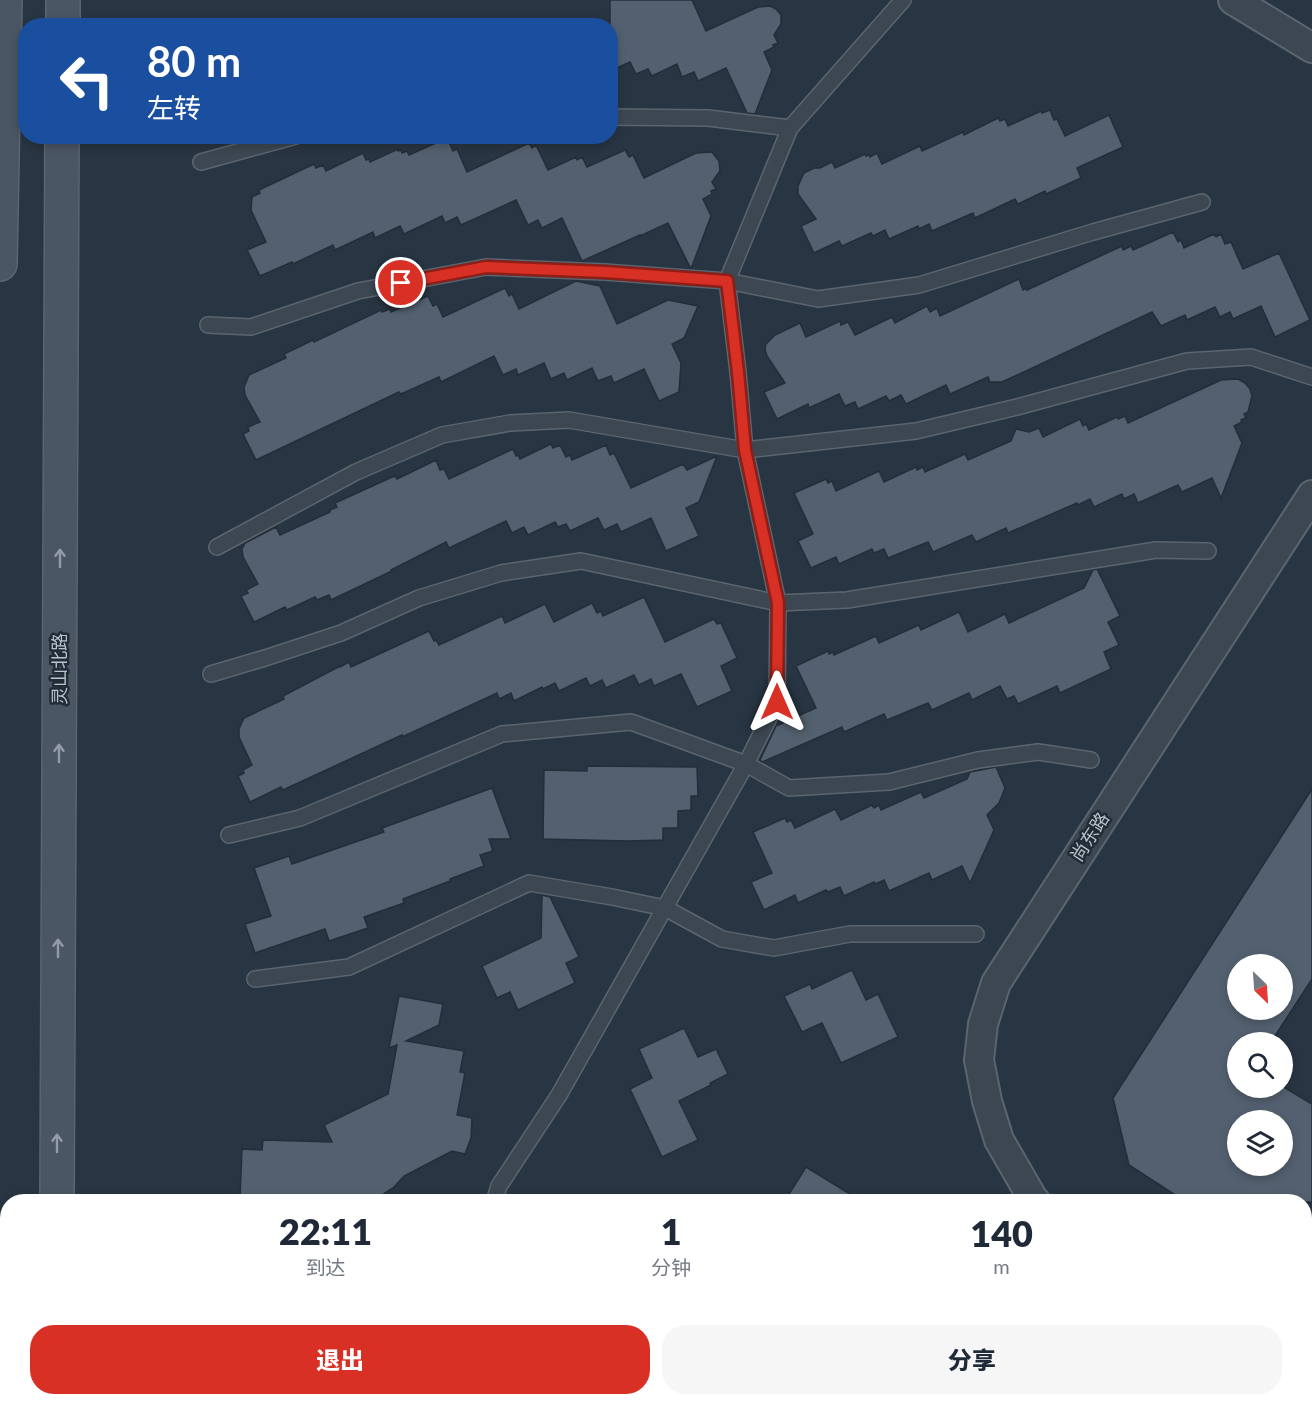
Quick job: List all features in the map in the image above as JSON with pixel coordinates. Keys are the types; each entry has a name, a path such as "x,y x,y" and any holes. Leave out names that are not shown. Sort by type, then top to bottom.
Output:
{"main road":[{"path":"0,264 5,0"},
{"path":"63,0 63,18"},
{"name":"灵山北路","path":"57,1194 62,144"}],"street":[{"path":"1233,0 1312,48"},
{"name":"尚东路","path":"1030,1194 999,1140 987,1101 979,1060 983,1024 996,982 1312,495"}],"lane":[{"path":"496,1194 499,1186 559,1095 746,764 777,702 778,603 745,450 727,281 790,129 903,0"},
{"path":"618,117 708,118 790,129"},
{"path":"201,162 267,144"},
{"path":"208,325 251,327 358,291 486,267 605,272 727,281 818,299 919,285 1093,232 1202,202"},
{"path":"217,547 357,472 442,435 510,423 569,420 745,450 916,431 1017,407 1187,361 1251,357 1312,377"},
{"path":"211,674 341,633 429,594 501,573 581,561 778,603 847,600 1156,550 1208,551"},
{"path":"229,835 300,818 502,734 631,722 746,764 789,788 890,782 978,760 1038,752 1091,760"},
{"path":"255,979 349,967 529,883 665,908 722,939 774,948 850,934 976,934"}],"building":[{"path":"610,0 692,0 706,31 758,7 770,6 776,9 781,15 781,24 774,35 778,43 764,52 772,70 755,114 747,113 726,68 698,81 694,72 682,77 677,64 652,76 648,69 636,74 630,62 618,67 618,18 610,18"},
{"path":"1050,110 1065,136 1109,115 1123,147 1077,168 1081,178 1018,204 1015,199 975,218 973,213 932,231 929,224 919,229 918,226 889,239 885,230 873,236 871,233 842,246 839,241 814,253 801,226 816,219 798,194 798,186 804,173 832,162 835,168 865,154 870,157 877,153 882,164 920,146 922,151 963,132 964,135 998,118 1000,121 1005,119 1008,126 1041,111 1042,113"},
{"path":"434,144 450,144 453,151 457,149 467,172 527,144 532,148 536,145 548,170 576,157 577,160 582,157 587,167 625,150 629,157 633,155 644,178 696,153 712,152 719,161 720,171 712,182 716,189 703,199 711,216 691,269 668,223 582,261 562,218 542,228 538,220 528,225 516,200 461,225 457,217 445,223 442,216 404,234 400,226 375,238 373,232 335,250 333,245 293,264 292,262 260,276 247,250 266,242 251,210 252,197 260,193 259,190 314,164 316,168 323,165 326,171 363,153 366,160 369,159 370,162 398,149 402,153 407,151 409,155"},
{"path":"1173,232 1178,242 1181,240 1184,248 1214,234 1216,237 1221,234 1225,244 1231,242 1243,269 1279,253 1310,320 1275,337 1261,306 1233,319 1230,312 1220,317 1215,307 1187,320 1185,315 1161,326 1152,312 1002,382 990,382 988,377 950,394 946,385 906,404 901,395 889,401 886,396 858,409 855,402 845,406 839,394 809,408 808,404 777,419 764,392 785,383 767,356 766,344 775,335 800,323 806,337 840,321 841,325 848,322 855,335 892,317 895,323 927,306 930,312 937,308 940,316 1019,279 1023,290 1027,288 1027,290 1122,246 1123,250 1131,246 1133,250"},
{"path":"576,281 600,286 617,324 668,300 698,306 684,338 672,344 681,363 679,392 659,401 644,369 614,383 611,376 598,381 592,368 567,380 564,373 551,379 544,363 518,375 516,369 503,375 494,356 441,382 439,377 401,394 399,392 256,460 243,434 249,431 248,427 260,422 245,395 244,387 249,375 286,358 284,354 381,310 382,312 390,309 391,312 428,296 433,306 437,304 443,317 505,288 509,296 512,294 519,309"},
{"path":"1238,379 1250,389 1252,396 1248,412 1244,414 1246,418 1234,426 1242,443 1221,498 1212,478 1182,492 1178,485 1138,503 1134,494 1124,499 1122,494 1094,507 1090,499 1008,533 1006,528 976,542 972,535 933,552 928,542 888,558 884,549 874,553 872,549 839,564 836,557 811,568 798,541 813,534 794,493 826,479 828,483 832,481 836,491 879,471 884,482 916,467 917,470 923,467 925,472 965,454 968,460 1011,441 1016,429 1029,432 1039,428 1043,437 1080,419 1083,426 1086,424 1089,430 1117,417 1118,419 1125,416 1128,423 1221,380"},
{"path":"551,444 553,448 560,445 566,457 570,455 572,460 606,445 610,455 614,453 631,488 683,464 687,470 717,456 699,502 686,508 699,536 666,551 651,518 621,532 617,524 604,530 598,518 570,531 566,524 558,527 555,522 528,535 524,527 512,533 506,521 449,548 446,542 331,600 329,595 317,600 315,597 287,610 285,607 254,622 241,596 248,593 246,590 258,584 243,557 242,549 245,543 276,527 280,535 330,512 337,507 335,503 395,476 397,479 436,460 440,470 444,469 449,479 513,449 520,459"},
{"path":"1097,569 1120,616 1108,622 1119,645 1104,652 1111,669 1060,693 1057,686 1018,704 1014,696 1007,699 1000,686 972,700 969,693 932,710 928,703 887,720 884,714 844,732 842,727 762,762 760,760 776,726 816,708 796,666 828,651 829,654 833,652 834,655 876,636 879,643 919,625 921,630 959,612 968,632 1005,614 1009,623 1084,588 1093,570"},
{"path":"644,597 665,642 714,619 717,624 721,623 737,658 721,666 732,691 697,707 681,674 654,686 651,679 639,685 634,675 606,688 602,680 590,686 586,678 559,691 555,683 514,701 511,693 499,699 497,693 283,790 281,787 250,802 238,776 252,765 239,737 239,729 244,718 284,699 283,696 340,666 349,662 351,667 429,631 439,645 502,616 505,623 545,604 554,622 592,603 597,613 601,611 603,616"},
{"path":"587,766 697,767 698,796 691,796 691,810 678,811 678,828 663,828 663,840 543,839 544,770 587,771"},
{"path":"996,767 1005,788 999,803 987,815 994,830 970,883 962,866 932,880 929,873 889,891 884,880 875,884 874,882 844,896 840,887 828,892 826,890 798,903 795,895 764,910 751,882 772,873 753,832 785,818 787,822 791,820 795,828 835,809 841,820 872,805 874,808 879,805 881,810 921,792 924,798 967,779 970,772"},
{"path":"492,788 511,839 489,839 493,851 480,855 484,866 403,899 404,903 364,917 368,928 329,941 325,929 255,953 245,924 271,916 254,868 289,856 292,864 384,832 382,828"},
{"path":"1312,789 1312,979 1293,1008 1293,954 1227,954 1227,1020 1285,1020 1278,1032 1227,1032 1227,1098 1293,1098 1293,1093 1312,1104 1312,1194 1174,1194 1129,1165 1113,1098"},
{"path":"542,895 550,897 579,957 566,963 575,983 518,1010 510,992 497,998 482,966 541,938"},
{"path":"852,970 866,1000 878,994 898,1037 841,1063 822,1023 802,1032 784,996 810,984 812,989"},
{"path":"399,996 443,1004 439,1025 406,1041 464,1051 460,1072 465,1073 457,1115 472,1118 471,1138 465,1154 452,1151 404,1176 384,1194 240,1194 242,1149 262,1150 263,1140 332,1142 324,1125 388,1094 397,1045 389,1048"},
{"path":"684,1028 698,1057 716,1049 728,1074 679,1101 698,1140 662,1157 630,1089 652,1078 639,1049"},
{"path":"806,1167 850,1194 789,1194"}],"route":[{"path":"401,283 486,267 605,272 727,281 745,450 778,603 777,702"}]}
